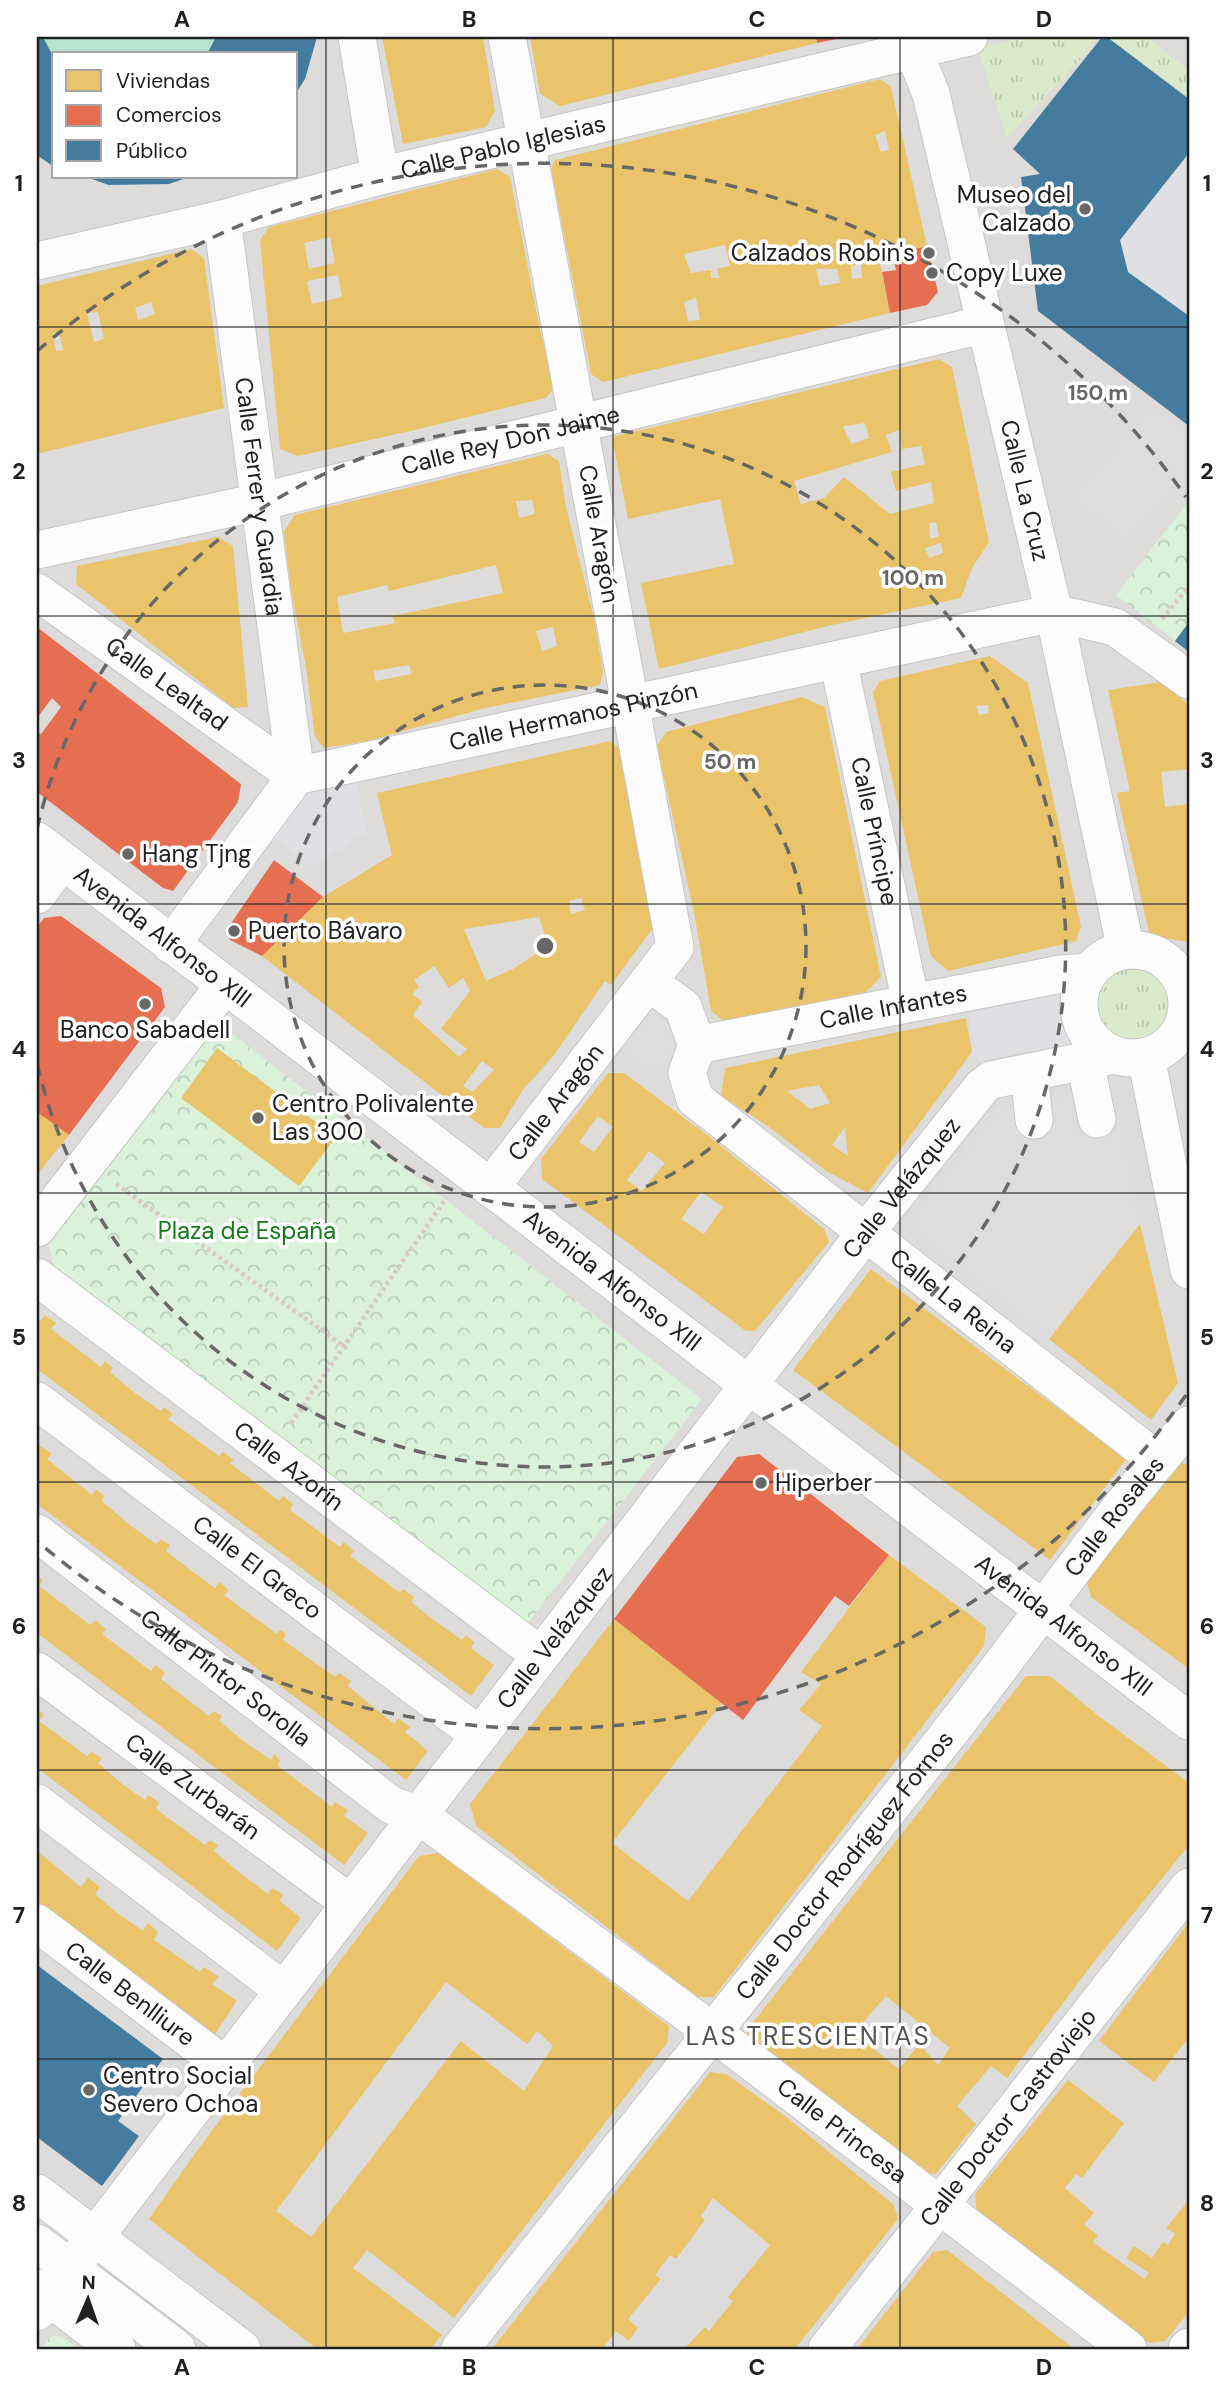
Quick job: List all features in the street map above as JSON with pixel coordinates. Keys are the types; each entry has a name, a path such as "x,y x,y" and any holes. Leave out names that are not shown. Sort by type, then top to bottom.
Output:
{"street":[{"path":"357,37 380,176"},
{"name":"Calle Aragón","path":"477,1179 648,982 675,947 507,37"},
{"name":"Calle Pablo Iglesias","path":"37,261 222,219 380,176 527,142 910,43 968,37"},
{"name":"Calle La Cruz","path":"910,43 931,94 1054,613 1126,950"},
{"name":"Calle Ferrer y Guardia","path":"222,219 296,776"},
{"name":"Calle Rey Don Jaime","path":"37,550 259,502 985,324"},
{"name":"Calle Lealtad","path":"37,592 296,776"},
{"path":"1054,613 1115,627 1144,645 1189,680"},
{"name":"Calle Hermanos Pinzón","path":"296,776 1054,613"},
{"name":"Calle Príncipe","path":"838,660 911,1003"},
{"path":"171,945 296,776"},
{"path":"37,895 50,851"},
{"name":"Avenida Alfonso XIII","path":"50,851 1189,1721"},
{"path":"1115,1058 1158,1053 1177,1037 1184,1026 1186,984 1150,952 1126,950 1099,962 1088,972 1080,995 1081,1020 1093,1041 1115,1058 1189,1270"},
{"name":"Calle Infantes","path":"697,1045 1061,974 1088,972"},
{"path":"648,982 683,1007 697,1045"},
{"path":"37,1228 224,986"},
{"name":"Calle La Reina","path":"697,1045 687,1073 695,1099 1157,1461"},
{"path":"1097,1119 1115,1058"},
{"name":"Calle Velázquez","path":"40,2299 94,2236 866,1232 982,1087 991,1080 1115,1058"},
{"path":"1029,1073 1034,1120"},
{"name":"Calle Azorín","path":"37,1277 540,1656"},
{"name":"Calle El Greco","path":"37,1401 479,1735"},
{"name":"Calle Rosales","path":"1045,1611 1157,1461 1189,1425"},
{"name":"Calle Pintor Sorolla","path":"37,1533 391,1805 419,1815"},
{"name":"Calle Doctor Rodríguez Fornos","path":"460,2349 714,2033 1045,1611"},
{"name":"Calle Zurbarán","path":"37,1671 350,1903"},
{"path":"37,1803 283,1990"},
{"name":"Calle Princesa","path":"419,1815 714,2033 1128,2349"},
{"name":"Calle Doctor Castroviejo","path":"827,2349 1189,1887"},
{"name":"Calle Benlliure","path":"37,1923 225,2066"},
{"path":"37,2193 242,2349"},
{"path":"37,2243 177,2349"},
{"path":"40,2299 117,2349"}],"path":[{"path":"1144,645 1189,586"},
{"path":"88,1162 344,1346"},
{"path":"271,1453 344,1346 477,1179"}],"shaded area":[{"path":"37,37 1189,37 1189,2349 37,2349"},
{"path":"1189,153 1189,316 1128,272 1120,240"},
{"path":"1153,404 1189,432 1189,475 1122,542 1070,495"},
{"path":"353,764 366,832 313,867 259,825 296,776"},
{"path":"1065,987 1067,1023 1075,1049 1039,1057 1029,1050 979,1061 968,1014 1016,1003 1023,993"},
{"path":"653,1014 673,1027 678,1045 656,1076 615,1048 637,1015"},
{"path":"1102,1089 1116,1098 1140,1224 1049,1339 915,1235 911,1219 996,1110"}],"green space":[{"path":"37,37 317,37 305,79 298,90 298,52 52,52 52,166 37,155"},
{"path":"1026,37 1101,37 1007,138 977,48"},
{"path":"1107,37 1148,37 1189,71 1189,97"},
{"path":"1189,501 1189,622 1175,641 1116,595"},
{"path":"1134,966 1148,969 1161,977 1169,990 1172,1004 1169,1018 1161,1031 1148,1039 1134,1042 1120,1039 1107,1031 1099,1018 1096,1004 1099,990 1107,977 1120,969"},
{"name":"Plaza de España","path":"234,1035 702,1399 528,1623 54,1269 48,1243 203,1039"},
{"path":"52,2335 63,2337 79,2349 40,2349"}],"building: Viviendas":[{"path":"382,37 483,37 495,111 486,127 403,144"},
{"path":"530,37 816,37 817,43 560,106 540,94"},
{"path":"880,79 891,87 927,246 879,259 890,313 603,382 591,374 551,168 555,160","holes":["885,131 889,150 881,152 875,135","725,245 730,266 717,269 719,278 711,278 711,270 691,273 684,254","861,263 862,278 852,279 851,266","816,269 837,269 840,283 820,286","696,298 700,320 688,321 684,302"]},
{"path":"497,169 510,177 540,329 555,387 546,398 406,432 298,456 280,449 260,240 269,227","holes":["330,237 335,263 309,269 304,243","338,275 342,297 312,304 307,281"]},
{"path":"191,249 204,258 224,408 37,454 37,286","holes":["151,302 155,314 138,320 135,308","98,312 104,339 94,342 87,313","59,332 63,350 56,351 53,333"]},
{"path":"939,359 952,367 989,542 972,568 961,598 832,625 659,669 641,583 734,564 720,499 628,519 612,437","holes":["865,423 869,438 851,444 843,426","899,430 902,449 921,446 925,464 891,472 896,491 931,482 934,503 890,514 844,477 824,498 801,504 794,481 892,452 886,435","936,522 939,536 930,539 929,523","941,543 943,553 929,558 925,548"]},
{"path":"547,454 559,461 566,507 594,618 603,671 600,685 485,708 372,740 324,748 315,737 306,667 291,590 284,531 295,515","holes":["532,500 535,514 519,518 516,501","496,565 503,593 392,616 395,623 343,633 337,597 387,585 389,591","553,627 557,646 542,651 536,631","409,665 412,674 375,681 374,671"]},
{"path":"218,537 233,546 248,707 233,708 76,584 77,566"},
{"path":"990,656 1028,683 1081,927 1076,941 948,971 931,956 873,692 880,681","holes":["988,705 989,713 979,715 976,706"]},
{"path":"1161,682 1189,705 1189,769 1161,772 1165,807 1189,804 1189,942 1150,936 1117,793 1130,791 1108,690"},
{"path":"802,697 825,707 881,977 866,992 725,1022 711,1011 694,912 657,746 666,732"},
{"path":"610,741 619,748 656,924 611,985 605,981 554,1055 522,1091 500,1128 484,1128 262,956 323,897 392,855 377,793","holes":["581,898 585,910 571,914 569,901","539,917 548,946 513,969 486,981 464,929","434,966 449,988 463,978 470,991 441,1029 467,1049 459,1057 413,1015 422,1002 412,994 419,987 414,980","482,1061 494,1070 473,1092 463,1086"]},
{"path":"966,1018 972,1052 868,1193 826,1171 772,1129 721,1096 725,1068","holes":["819,1085 830,1103 810,1109 787,1091","845,1127 848,1156 832,1145"]},
{"name":"Centro Polivalente Las 300","path":"217,1048 336,1137 299,1186 181,1098"},
{"path":"608,1073 624,1073 711,1138 825,1230 829,1242 755,1331 746,1331 542,1179 541,1159","holes":["598,1116 613,1127 594,1152 579,1142","649,1151 665,1163 642,1191 627,1180","701,1192 723,1207 704,1234 681,1219"]},
{"path":"37,1112 69,1135 37,1175"},
{"path":"1140,1224 1178,1383 1151,1420 1049,1339"},
{"path":"871,1269 1126,1459 1050,1560 793,1370"},
{"path":"45,1315 56,1323 51,1329 101,1367 105,1361 113,1368 110,1372 135,1393 161,1411 164,1407 173,1414 168,1419 219,1456 223,1452 234,1460 230,1463 279,1501 283,1496 293,1504 290,1510 340,1547 344,1542 354,1551 350,1556 400,1593 403,1589 414,1597 411,1602 435,1621 462,1640 466,1635 474,1642 471,1648 494,1665 471,1696 37,1369 37,1318 40,1321"},
{"path":"39,1445 52,1454 47,1459 92,1495 96,1489 104,1496 102,1501 130,1525 156,1544 161,1539 170,1545 166,1551 193,1572 215,1588 219,1582 229,1590 224,1595 277,1634 280,1630 286,1634 283,1640 335,1677 339,1673 351,1681 348,1686 394,1724 398,1718 410,1727 405,1732 428,1751 406,1780 37,1504"},
{"path":"1173,1460 1189,1465 1189,1669 1091,1597 1086,1580"},
{"path":"889,1555 986,1627 984,1646 714,1997 697,1997 476,1826 470,1804 614,1619 722,1703 612,1843 688,1901 822,1726 799,1710 821,1684 801,1672"},
{"path":"37,1576 43,1580 39,1586 90,1625 95,1620 106,1629 102,1634 151,1671 155,1665 165,1673 161,1679 209,1716 214,1711 222,1716 219,1721 246,1743 271,1760 274,1754 280,1760 278,1766 332,1807 335,1802 348,1810 344,1816 368,1833 344,1865 37,1633"},
{"path":"1026,1676 1050,1676 1189,1783 1189,1845 1090,1967 1007,2078 991,2066 957,2106 976,2124 936,2174 911,2171 749,2046 747,2030","holes":["886,1996 950,2048 938,2065 919,2044 899,2069 854,2033"]},
{"path":"37,1708 44,1715 39,1721 87,1756 91,1752 102,1758 98,1763 122,1784 145,1800 148,1795 159,1802 156,1809 205,1845 210,1840 218,1845 214,1851 268,1894 272,1888 283,1894 280,1901 301,1918 277,1951 37,1768"},
{"path":"37,1851 81,1887 88,1878 100,1887 95,1894 117,1913 143,1931 148,1923 158,1932 154,1940 200,1972 204,1967 219,1977 212,1984 237,2001 215,2034 37,1901"},
{"path":"438,1853 669,2026 667,2043 454,2318 367,2250 353,2268 442,2335 430,2349 317,2349 149,2219 196,2152 419,1856","holes":["446,1982 527,2044 537,2031 553,2046 524,2091 461,2041 311,2237 276,2211"]},
{"path":"1189,1922 1189,2037 1154,2082 1099,2041"},
{"path":"710,2072 726,2074 785,2116 894,2205 898,2219 795,2349 684,2349 705,2327 709,2331 733,2301 728,2297 770,2245 713,2198 701,2216 705,2220 676,2259 670,2255 655,2275 661,2279 628,2319 638,2328 629,2341 616,2331 602,2349 492,2349"},
{"path":"1068,2080 1124,2123 1082,2178 1076,2174 1065,2188 1094,2213 1084,2225 1098,2235 1093,2242 1144,2279 1149,2273 1126,2258 1134,2246 1152,2258 1163,2242 1168,2245 1175,2234 1166,2228 1189,2200 1189,2312 1165,2341 1149,2343 977,2213 975,2194"},
{"path":"947,2250 1074,2349 857,2349 933,2252"}],"building: Comercios":[{"path":"816,37 842,37 842,38 817,43"},
{"path":"927,246 938,292 927,305 890,313 882,272 896,270 892,255"},
{"path":"37,627 241,784 238,802 173,891 163,888 37,792 37,731 41,734 61,707 52,698 37,718"},
{"path":"274,860 323,897 262,956 230,940 228,928"},
{"path":"61,916 161,988 165,1007 69,1135 37,1112 37,927 44,918"},
{"path":"759,1454 889,1555 849,1606 835,1596 743,1720 614,1619 737,1457"}],"building: Público":[{"path":"37,37 43,37 52,54 52,166 37,155"},
{"path":"216,37 317,37 305,79 298,90 298,52 208,52"},
{"name":"Museo del Calzado","path":"1102,37 1107,37 1189,99 1189,153 1120,240 1128,272 1189,316 1189,426 1038,311 1021,177 1040,174 1013,149"},
{"path":"89,178 186,178 169,184 109,185"},
{"path":"1189,622 1189,652 1175,641"},
{"name":"Centro Social Severo Ochoa","path":"37,1965 163,2059 118,2121 139,2136 102,2186 37,2137"}],"place":[{"name":"Museo del Calzado","path":"1085,209"},
{"name":"Calzados Robin's","path":"929,253"},
{"name":"Copy Luxe","path":"932,273"},
{"name":"Hang Tjng","path":"128,854"},
{"name":"Puerto Bávaro","path":"234,931"},
{"name":"Banco Sabadell","path":"145,1004"},
{"name":"Centro Polivalente Las 300","path":"258,1118"},
{"name":"Hiperber","path":"761,1483"},
{"name":"Centro Social Severo Ochoa","path":"89,2090"}],"district":[{"name":"LAS TRESCIENTAS","path":"808,2036"}]}
